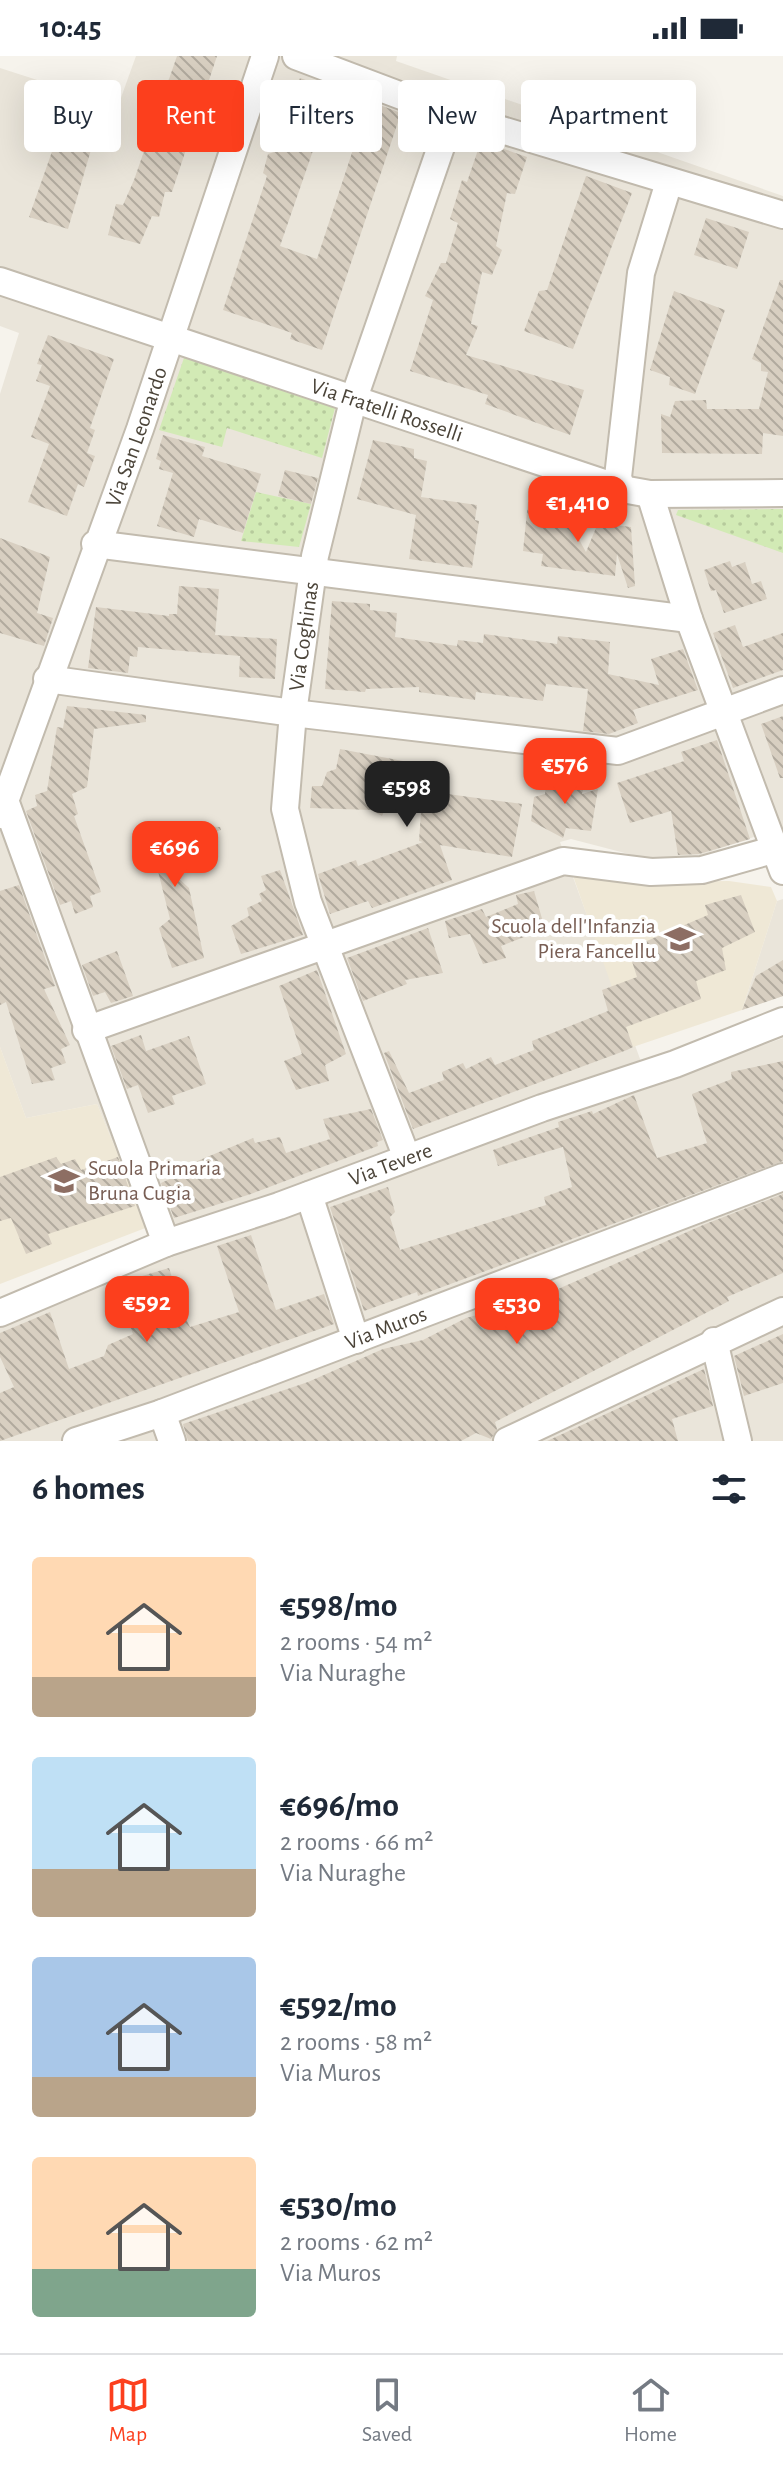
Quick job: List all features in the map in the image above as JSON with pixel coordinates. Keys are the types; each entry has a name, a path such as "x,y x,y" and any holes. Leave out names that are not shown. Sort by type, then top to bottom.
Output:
{"street":[{"name":"Via San Leonardo","path":"3,809 95,544 140,429 265,56"},
{"path":"296,56 398,95"},
{"path":"505,131 783,215"},
{"name":"Via Coghinas","path":"407,1158 308,902 285,809 293,713 311,570 353,401 439,152"},
{"path":"622,489 618,477 641,273 669,182"},
{"name":"Via Fratelli Rosselli","path":"0,281 622,489 650,494 783,493"},
{"path":"86,1030 563,861 651,872 702,870 780,856 689,619 650,494"},
{"path":"95,544 689,619"},
{"path":"47,679 293,713 618,751 783,690"},
{"path":"3,809 166,1243"},
{"name":"Via Tevere","path":"0,1313 166,1243 675,1064 783,1021"},
{"name":"Via Muros","path":"76,1441 162,1413 783,1177"},
{"path":"309,1195 356,1340"},
{"path":"507,1441 783,1311"},
{"path":"714,1341 738,1441"},
{"path":"162,1413 172,1441"}],"shaded area":[{"path":"136,56 397,56 396,61 450,80 398,80 398,152 505,152 505,99 521,105 521,152 657,152 783,196 783,835 780,828 701,855 648,859 571,839 560,842 650,1086 783,1038 783,1441 0,1441 0,1321 160,1257 97,1104 26,1118 0,1047 0,394 19,333 0,326 0,68 37,80 24,80 24,152 121,152 121,98"},
{"name":"Scuola dell'Infanzia Piera Fancellu","path":"572,873 631,882 729,881 771,887 777,901 742,1010 633,1047"},
{"path":"783,899 783,996 742,1010 777,901"},
{"name":"Scuola Primaria Bruna Cugia","path":"0,1047 26,1118 97,1104 148,1227 0,1284"}],"green space":[{"path":"185,355 335,408 322,458 227,428 222,447 159,430"},
{"path":"256,492 311,504 299,547 241,541"},
{"path":"783,509 783,553 676,515 678,510"}],"building":[{"path":"177,56 217,56 209,80 169,80"},
{"path":"382,106 398,112 398,122 322,350 290,339 292,333 223,310 267,176 263,173 268,154 313,152 280,246 317,259 352,152 382,152"},
{"path":"505,149 527,157 515,194 507,193 496,246 502,250 492,275 482,272 471,324 478,326 466,355 584,390 570,435 485,404 488,395 410,371 433,300 425,296 441,263 446,263 458,223 450,219 462,180 467,182 477,152 505,152"},
{"path":"52,152 90,152 68,229 29,217"},
{"path":"144,152 185,152 172,192 165,192 159,217 152,216 140,244 108,235 116,204 123,205"},
{"path":"586,176 632,193 573,349 524,331 539,291 547,290"},
{"path":"706,218 749,232 737,269 694,255"},
{"path":"780,280 783,280 783,436 763,433 762,454 662,453 661,414 670,417 675,401 706,400 707,409 759,409 768,372 761,371 761,363 752,359"},
{"path":"674,291 725,310 695,394 669,385 670,377 650,370"},
{"path":"48,335 114,359 90,428 95,430 87,453 95,456 84,487 78,484 67,516 28,502 49,444 31,437 50,386 36,381 42,365 37,364"},
{"path":"163,435 205,447 202,456 261,474 243,533 199,519 194,537 157,526 173,473 159,469 161,461 156,459"},
{"path":"373,440 414,449 414,458 427,461 421,497 477,505 475,520 479,521 472,568 409,559 416,515 357,499"},
{"path":"285,470 318,478 311,504 278,496"},
{"path":"528,502 560,506 586,552 598,523 631,527 635,586 628,588 617,554 615,576 541,566 543,554 523,551"},
{"path":"0,538 50,557 37,613 53,618 44,646 0,633"},
{"path":"730,561 732,567 745,562 752,584 761,581 767,599 724,613 716,590 711,591 704,570"},
{"path":"179,586 219,589 215,635 277,639 275,679 239,677 240,656 138,647 137,657 130,656 128,673 88,668 96,607 169,616 177,614"},
{"path":"332,601 370,604 370,610 397,613 395,637 457,646 458,640 483,643 484,634 557,644 558,636 610,642 608,674 659,685 651,659 683,649 698,690 633,710 638,723 609,734 583,731 588,689 546,684 543,701 476,692 475,700 419,692 419,687 366,689 365,692 325,689"},
{"path":"735,625 743,647 783,633 783,670 733,688 713,633"},
{"path":"67,706 146,715 146,722 94,729 87,787 72,794 78,814 74,816 101,892 90,896 93,907 75,914 71,901 60,905 26,811 37,806 35,795 47,791 57,727 63,728"},
{"path":"783,716 783,778 780,778 761,724"},
{"path":"717,740 750,839 699,854 678,855 671,811 630,823 617,783 684,761 681,752"},
{"path":"340,749 429,766 426,791 522,804 512,857 440,845 452,880 372,908 368,901 330,914 318,874 356,860 358,866 423,842 419,841 421,812 385,809 382,816 371,810 310,808 312,786 322,786 327,772 336,769"},
{"path":"547,777 586,779 582,794 598,789 591,831 566,828 563,838 531,821 534,797 545,794"},
{"path":"159,824 220,827 221,830 179,842 183,863 167,868 189,888 204,958 172,968 159,928 170,919 158,871 152,873 138,834"},
{"path":"280,870 303,935 241,954 231,926 249,916 247,908 262,901 259,894 266,890 261,876"},
{"path":"19,885 55,986 44,989 70,1045 61,1049 66,1063 51,1068 55,1080 32,1084 6,1002 0,1005 0,891"},
{"path":"534,891 543,922 532,927 532,934 501,946 506,958 483,964 470,934 449,938 445,921 482,909 486,917 518,904 516,895"},
{"path":"741,895 755,932 722,948 726,970 696,981 701,999 626,1027 633,1047 627,1050 413,1129 384,1053 389,1051 409,1093 444,1080 442,1072 463,1063 466,1069 491,1057 495,1065 534,1050 532,1041 608,1011 602,990 637,977 628,949 708,915 705,905"},
{"path":"428,928 443,973 405,980 407,984 363,1001 347,958"},
{"path":"117,951 133,996 111,1003 105,992 93,996 82,965"},
{"path":"783,960 783,996 742,1010 756,976"},
{"path":"317,970 346,1054 325,1065 329,1081 296,1090 284,1061 302,1054 279,986"},
{"path":"141,1035 146,1051 189,1036 206,1084 172,1096 175,1104 148,1113 138,1085 127,1089 111,1046"},
{"path":"783,1061 783,1161 418,1296 417,1292 364,1311 330,1207 388,1187 395,1212 390,1217 400,1250 546,1205 544,1197 572,1187 563,1147 498,1166 493,1150 559,1127 558,1122 592,1111 593,1114 634,1095 657,1158 707,1143 692,1094 732,1079 731,1072"},
{"path":"371,1109 383,1140 377,1142 378,1146 251,1194 174,1218 161,1183 197,1167 195,1162 253,1138 255,1143 280,1137 286,1153 330,1139 323,1119"},
{"path":"56,1157 61,1164 75,1159 81,1170 118,1157 135,1206 48,1234 52,1244 26,1254 11,1218 0,1221 0,1177"},
{"path":"783,1194 783,1273 727,1297 729,1301 495,1422 497,1429 491,1439 476,1433 461,1441 188,1441 183,1424 308,1382 383,1349 423,1340 466,1318 540,1297 703,1225"},
{"path":"251,1235 276,1310 324,1294 334,1324 0,1441 0,1393 14,1387 0,1357 0,1333 50,1312 69,1369 104,1356 108,1345 133,1334 115,1284 169,1268 176,1290 172,1291 190,1327 239,1312 217,1246"},
{"path":"783,1334 783,1383 744,1396 734,1356"},
{"path":"704,1369 713,1406 672,1419 678,1441 547,1441"}],"place":[{"name":"Scuola dell'Infanzia Piera Fancellu","path":"680,939"},
{"name":"Scuola Primaria Bruna Cugia","path":"64,1181"}]}
